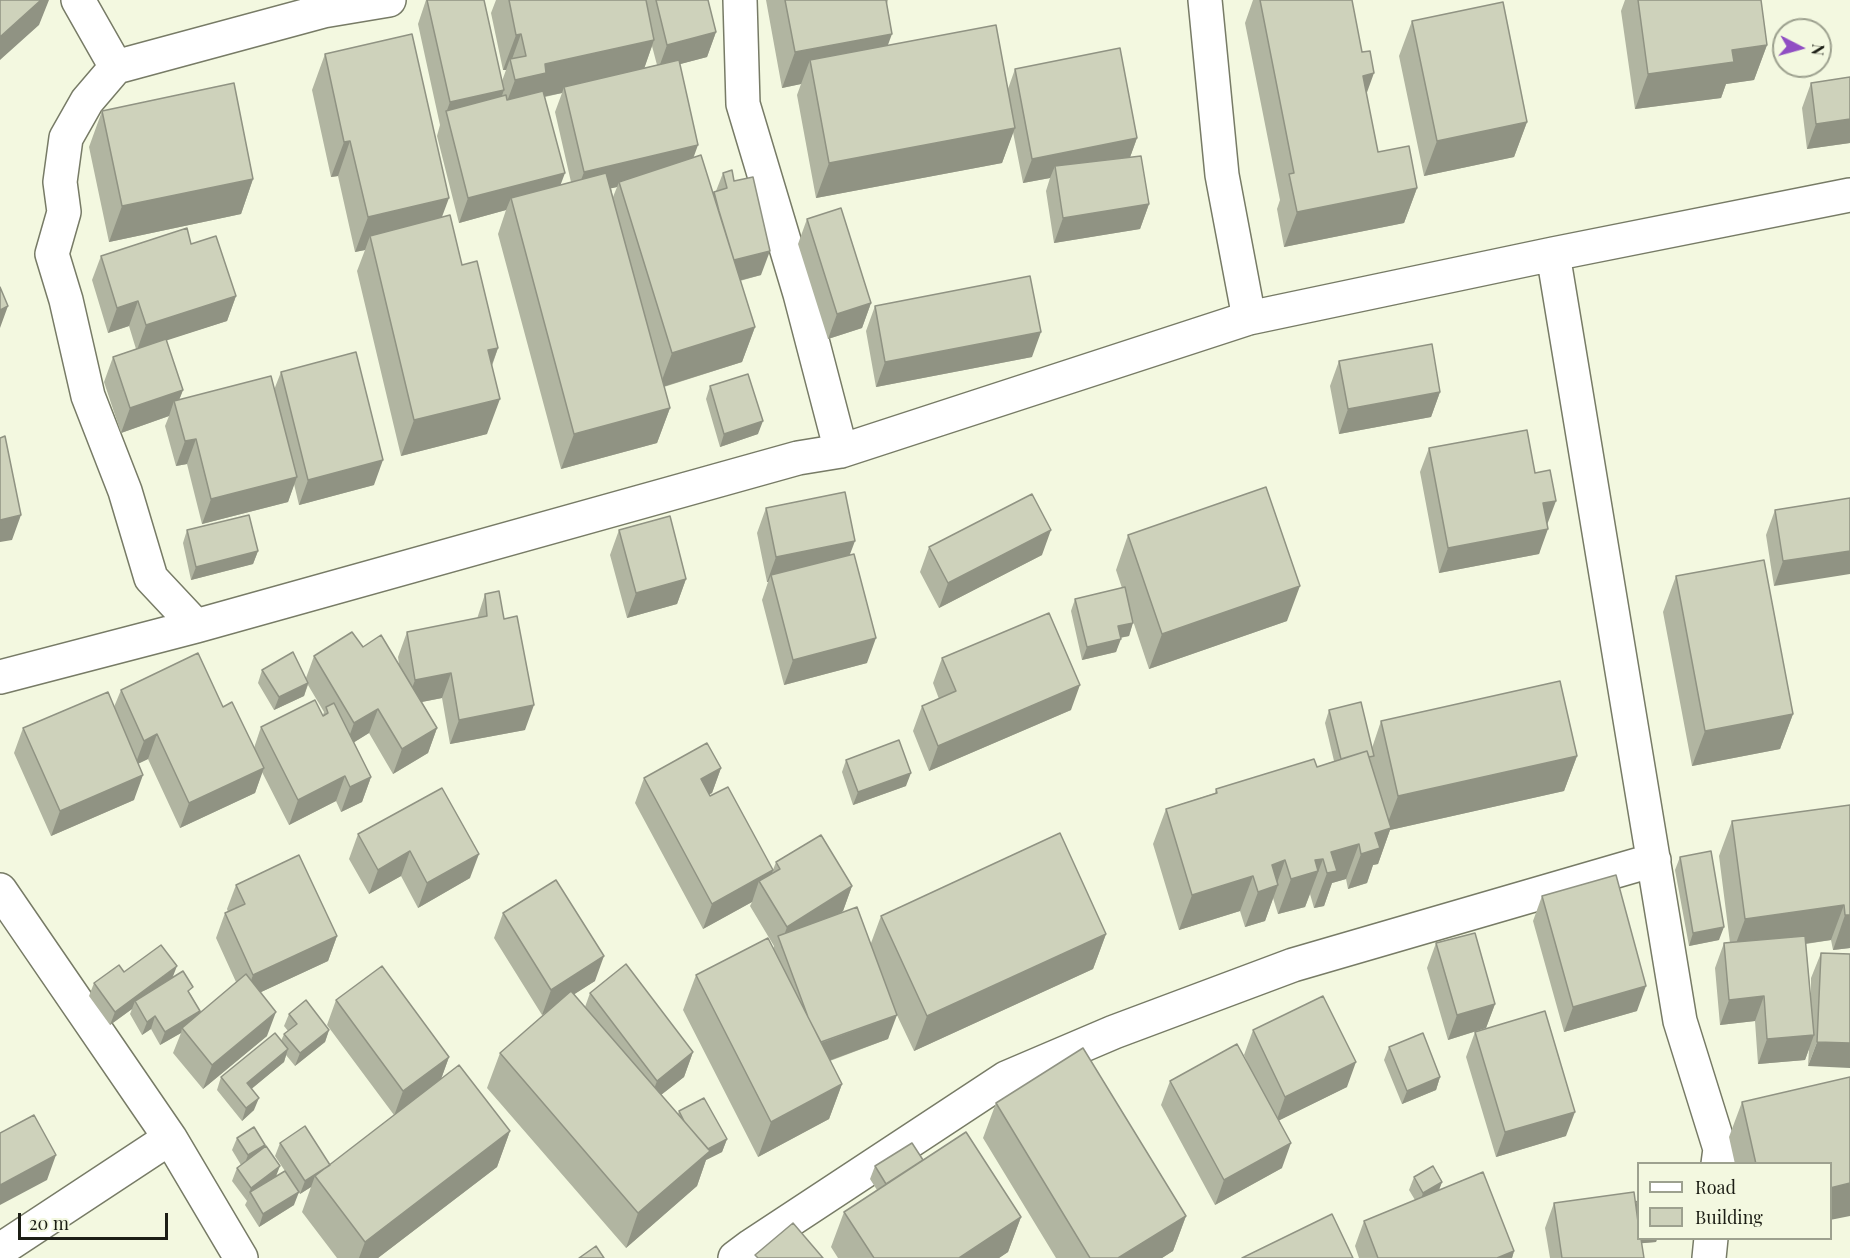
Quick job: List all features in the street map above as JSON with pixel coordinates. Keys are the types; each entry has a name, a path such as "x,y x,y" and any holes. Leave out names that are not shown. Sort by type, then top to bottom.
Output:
{"street":[{"path":"78,0 116,67"},
{"path":"196,626 151,578 125,491 88,396 66,300 52,254 64,212 60,182 66,138 87,101 116,67 323,11 389,0"},
{"path":"740,0 743,104 800,294 841,451"},
{"path":"1205,0 1222,175 1249,318"},
{"path":"0,677 196,626 798,458 841,451 1249,318 1850,195"},
{"path":"1553,254 1680,1021 1720,1149 1718,1162"},
{"path":"735,1258 1006,1078 1114,1032 1293,965 1653,860"},
{"path":"0,890 170,1138 241,1258"},
{"path":"0,1250 170,1138"},
{"path":"1709,1258 1711,1240"}],"building":[{"path":"0,0 41,0 0,37"},
{"path":"427,0 484,0 504,90 450,102"},
{"path":"509,0 646,0 654,40 545,64 546,73 515,80 510,59 526,56 521,34 516,35"},
{"path":"656,0 708,0 716,32 667,45"},
{"path":"785,0 886,0 892,34 795,52"},
{"path":"1260,0 1352,0 1362,52 1370,51 1374,73 1363,76 1378,152 1409,146 1417,188 1297,212 1289,174 1294,173"},
{"path":"1638,0 1761,0 1767,45 1732,50 1734,62 1648,74"},
{"path":"1503,2 1527,122 1437,141 1412,21"},
{"path":"996,25 1015,128 829,163 810,60"},
{"path":"412,34 449,198 368,217 350,141 344,142 325,54"},
{"path":"1120,48 1137,138 1032,159 1015,69"},
{"path":"679,60 698,145 584,172 564,87"},
{"path":"1850,77 1850,119 1816,124 1811,83"},
{"path":"234,83 253,179 122,206 102,111"},
{"path":"543,91 565,173 468,198 446,111 506,95 507,100"},
{"path":"701,155 755,327 672,353 619,182"},
{"path":"1141,156 1149,204 1063,218 1055,166"},
{"path":"732,170 734,181 753,177 770,251 734,260 714,192 727,188 723,173"},
{"path":"606,173 670,408 574,434 511,198"},
{"path":"841,208 871,303 837,314 807,219"},
{"path":"450,215 462,265 477,261 498,348 488,350 500,399 414,420 370,236"},
{"path":"187,228 191,244 216,236 236,296 146,325 138,301 117,308 101,256"},
{"path":"1030,276 1041,332 885,362 875,306"},
{"path":"0,287 8,306 0,310"},
{"path":"166,339 183,390 130,408 113,357"},
{"path":"1432,344 1440,392 1348,409 1339,361"},
{"path":"356,352 383,460 308,480 281,372"},
{"path":"748,374 763,421 724,434 710,386"},
{"path":"271,376 297,477 211,499 196,439 185,441 174,401"},
{"path":"1527,430 1535,473 1550,470 1556,501 1543,503 1548,529 1448,548 1429,448"},
{"path":"5,436 21,515 0,520 0,438"},
{"path":"1266,487 1300,586 1162,634 1128,535"},
{"path":"845,492 855,541 776,557 766,508"},
{"path":"1032,494 1051,530 948,583 929,547"},
{"path":"1850,498 1850,551 1783,561 1775,510"},
{"path":"249,515 258,551 196,567 187,530"},
{"path":"670,516 686,579 636,593 619,530"},
{"path":"854,554 876,638 793,660 771,575"},
{"path":"1764,560 1793,714 1705,731 1676,576"},
{"path":"1125,587 1133,623 1118,626 1121,639 1087,647 1075,599"},
{"path":"499,591 504,619 517,616 534,705 459,720 451,673 415,680 407,632 487,616 485,594"},
{"path":"1049,613 1080,685 938,746 922,706 956,691 942,658"},
{"path":"352,632 363,647 381,635 437,728 402,749 378,709 354,723 314,656"},
{"path":"293,652 308,683 279,697 262,670"},
{"path":"198,653 223,707 232,702 264,768 189,803 157,734 144,741 121,690"},
{"path":"1560,681 1577,756 1398,796 1381,721"},
{"path":"108,692 143,775 60,811 23,728"},
{"path":"315,700 323,716 328,713 326,707 334,703 371,777 350,787 345,776 298,800 261,727"},
{"path":"1361,702 1374,756 1369,757 1367,751 1341,759 1329,710"},
{"path":"899,740 911,773 858,792 846,760"},
{"path":"707,743 721,768 701,779 710,796 728,787 773,870 712,904 644,778"},
{"path":"1367,751 1391,828 1375,833 1380,848 1361,854 1359,844 1331,852 1337,871 1327,873 1323,859 1315,860 1318,871 1291,879 1285,860 1272,865 1278,885 1258,892 1253,876 1192,895 1166,809 1217,793 1216,789 1314,759 1317,767"},
{"path":"442,788 479,854 427,883 410,851 378,870 358,834"},
{"path":"1850,805 1850,915 1845,915 1844,905 1745,919 1732,821"},
{"path":"1060,833 1106,934 927,1016 881,916"},
{"path":"821,835 852,886 787,927 759,881 780,869 776,862"},
{"path":"1711,851 1724,927 1693,933 1680,857"},
{"path":"299,855 337,936 253,975 225,913 245,904 236,885"},
{"path":"1616,875 1646,986 1573,1007 1542,896"},
{"path":"556,880 604,956 551,990 503,913"},
{"path":"857,907 897,1015 821,1042 808,1017 778,936"},
{"path":"1475,933 1495,1004 1457,1015 1436,943"},
{"path":"1805,936 1814,1035 1767,1039 1764,996 1729,1000 1724,943"},
{"path":"768,938 842,1084 771,1122 696,975"},
{"path":"161,945 177,966 115,1012 94,983 119,965 124,972"},
{"path":"1821,953 1850,954 1850,1043 1817,1042"},
{"path":"626,964 693,1052 657,1081 590,993"},
{"path":"382,966 449,1057 403,1091 336,1000"},
{"path":"183,971 193,987 188,991 200,1011 165,1032 155,1016 147,1022 135,1001"},
{"path":"246,974 276,1012 212,1065 182,1028"},
{"path":"571,991 710,1151 638,1213 500,1053"},
{"path":"1323,996 1356,1062 1285,1097 1253,1030"},
{"path":"306,1000 329,1030 300,1053 284,1034 297,1024 289,1014"},
{"path":"1545,1011 1575,1112 1505,1132 1475,1032"},
{"path":"275,1033 288,1049 247,1083 259,1098 246,1108 221,1077"},
{"path":"1423,1033 1440,1077 1407,1091 1389,1047"},
{"path":"1237,1044 1291,1143 1224,1180 1170,1081"},
{"path":"1083,1048 1186,1216 1118,1258 1090,1258 996,1103"},
{"path":"459,1065 510,1131 365,1242 315,1176"},
{"path":"1850,1077 1850,1183 1832,1188 1832,1162 1756,1162 1742,1102"},
{"path":"704,1098 727,1139 708,1149 684,1121 679,1111"},
{"path":"34,1115 56,1155 0,1185 0,1133"},
{"path":"305,1126 330,1165 305,1181 280,1143"},
{"path":"254,1127 265,1145 248,1155 237,1138"},
{"path":"966,1132 1021,1217 959,1258 874,1258 844,1212"},
{"path":"912,1143 923,1160 886,1184 875,1166"},
{"path":"266,1146 280,1166 251,1188 237,1168"},
{"path":"1433,1166 1442,1182 1423,1193 1414,1177"},
{"path":"285,1171 299,1192 263,1214 250,1192"},
{"path":"1483,1172 1514,1251 1497,1258 1378,1258 1364,1221"},
{"path":"1634,1192 1637,1240 1641,1240 1644,1258 1562,1258 1554,1203"},
{"path":"1332,1214 1353,1258 1242,1258"},
{"path":"793,1223 823,1258 758,1258 755,1255"},
{"path":"596,1246 604,1258 579,1258"}]}
